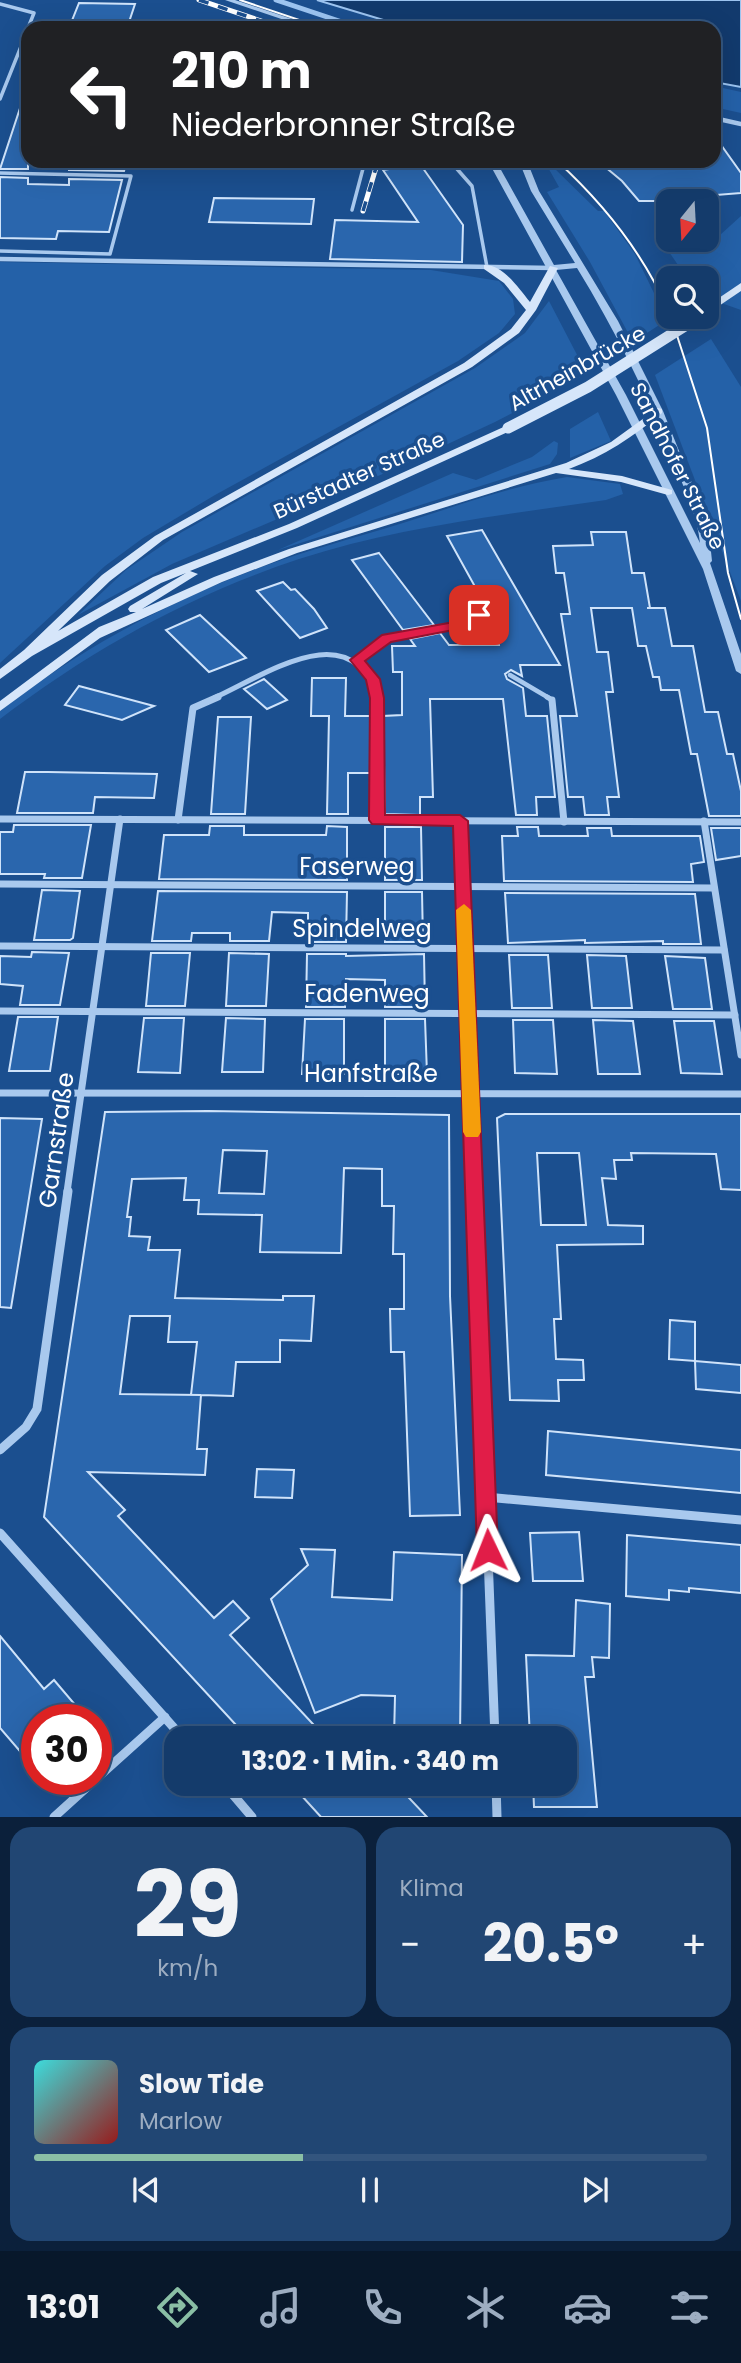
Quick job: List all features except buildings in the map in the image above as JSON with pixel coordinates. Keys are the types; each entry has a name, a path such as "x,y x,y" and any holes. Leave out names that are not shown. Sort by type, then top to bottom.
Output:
{"main road":[{"path":"487,267 507,281 531,310"},
{"path":"28,653 106,578 159,538 468,365 515,331 531,310 553,268"},
{"path":"719,302 741,286"},
{"name":"Altrheinbrücke","path":"508,428 587,387 680,329"},
{"path":"97,635 205,585 290,552 554,471 605,452 637,431 658,411"},
{"name":"Bürstadter Straße","path":"0,675 28,653 157,580 225,555 508,428"},
{"path":"554,471 622,479 668,492"},
{"name":"Bürstadter Straße","path":"0,707 97,635 225,555"}],"street":[{"path":"228,0 292,21"},
{"path":"721,119 741,124"},
{"name":"Sandhofer Straße","path":"496,168 621,395 708,569 741,671"},
{"name":"Sandhofer Straße","path":"526,168 535,191 614,321 658,411 703,523 708,569"},
{"path":"0,259 553,268 580,265"},
{"path":"178,820 193,708 313,654 335,654 357,660 373,679 377,698 377,820"},
{"path":"552,700 564,822"},
{"path":"0,819 741,822"},
{"name":"Garnstraße","path":"0,1450 27,1428 37,1409 120,820"},
{"path":"460,821 495,1726"},
{"path":"704,821 741,1055"},
{"name":"Faserweg","path":"0,884 714,888"},
{"name":"Spindelweg","path":"0,946 724,950"},
{"name":"Fadenweg","path":"0,1011 735,1015"},
{"name":"Hanfstraße","path":"0,1093 741,1094"},
{"path":"486,1496 741,1520"},
{"path":"0,1533 173,1726"},
{"path":"112,1765 165,1717"},
{"path":"54,1817 78,1795"},
{"path":"234,1796 252,1817"},
{"path":"497,1796 498,1817"}],"lane":[{"path":"0,4 34,13 31,21"},
{"path":"0,99 21,47"},
{"path":"352,210 363,168"},
{"path":"456,168 472,186 487,267"},
{"path":"0,173 131,176 110,254 0,251"},
{"path":"357,660 387,638 470,623 479,615"},
{"path":"510,675 552,700"}],"shaded area":[{"path":"317,0 741,0 741,87 721,83 721,21 387,21"},
{"path":"721,88 741,92 741,113 721,109"},
{"path":"548,168 554,168 598,211 604,211 635,254 656,297 656,327 633,342 590,262 547,192 559,187"},
{"path":"741,216 741,310 719,302 719,266 679,266 669,252 719,252 719,236"},
{"path":"0,262 431,270 499,281 513,299 515,314 499,333 458,361 215,495 143,538 105,566 0,663"},
{"path":"549,301 587,374 495,422 392,470 172,564 78,615 126,570 182,532 475,368 525,333"},
{"path":"711,339 741,387 741,601 655,375"},
{"path":"598,412 611,441 570,458 570,429"},
{"path":"554,441 558,443 557,454 550,464 278,550 453,473 476,480 532,457"},
{"path":"567,477 620,484 623,494 606,500 412,530 299,559 218,590 142,627 70,670 0,719 0,711 89,650 152,615 217,584 288,558 484,497"}],"waterway":[{"path":"276,0 339,21"}],"tram line":[{"path":"240,0 302,21"},
{"path":"564,168 606,211 634,248 656,285"},
{"path":"675,329 707,428 728,573 741,619"}],"railway":[{"path":"199,0 261,21"},
{"path":"363,211 376,168"}],"slow traffic":[{"path":"464,910 472,1132"}],"route":[{"path":"479,615 470,623 387,638 357,660 373,679 377,698 377,820 460,821 488,1550"}]}
